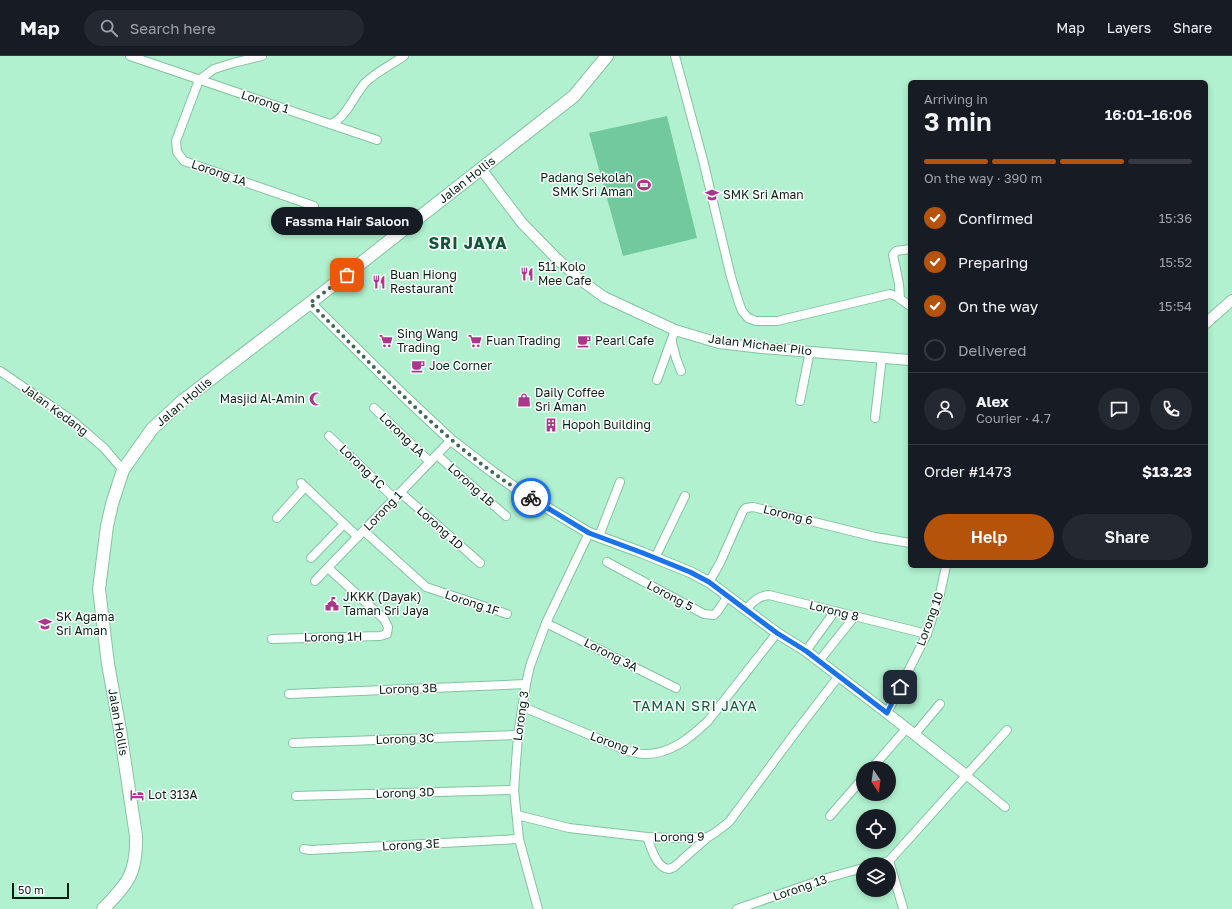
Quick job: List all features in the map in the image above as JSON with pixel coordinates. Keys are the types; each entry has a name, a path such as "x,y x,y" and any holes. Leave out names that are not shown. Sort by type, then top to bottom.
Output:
{"main road":[{"name":"Jalan Hollis","path":"103,909 128,881 137,851 120,730 108,664 99,589 106,526 123,470 152,429 181,402 574,96 607,56"}],"street":[{"path":"130,56 199,80 214,69 262,56"},
{"path":"331,124 339,119 364,84 404,56"},
{"path":"675,56 703,160 738,304 742,312 748,318 756,321 777,321 883,295 892,295 908,305"},
{"name":"Lorong 1","path":"199,80 377,140"},
{"name":"Lorong 1A","path":"199,80 176,141 177,152 180,157 184,161 314,206"},
{"name":"Jalan Michael Pilo","path":"481,169 522,223 579,279 604,297 675,330 719,343 908,360"},
{"path":"900,299 899,284 893,255 896,251 908,249"},
{"path":"1208,321 1232,300"},
{"path":"310,303 405,397 451,440 494,473 521,492 594,535 690,572 709,582 777,633 806,651 1005,807"},
{"path":"657,380 675,330"},
{"path":"672,341 681,371"},
{"path":"800,402 810,351"},
{"path":"875,418 882,357"},
{"name":"Jalan Kedang","path":"0,371 73,420 104,448 123,470"},
{"name":"Lorong 1A","path":"374,408 430,462"},
{"name":"Lorong 1C","path":"329,436 395,499"},
{"name":"Lorong 1","path":"315,581 451,440"},
{"name":"Lorong 1B","path":"437,455 506,516"},
{"name":"Lorong 3","path":"538,909 519,839 514,790 518,735 526,684 530,666 546,623 594,535 620,482"},
{"name":"Lorong 1F","path":"277,518 303,485 344,524 361,534 426,587 507,614"},
{"name":"Lorong 1D","path":"401,493 480,563"},
{"path":"655,558 684,496"},
{"name":"Lorong 6","path":"709,582 720,563 743,510 750,507 875,537 908,543"},
{"path":"311,558 344,524"},
{"name":"Lorong 5","path":"606,562 704,614 714,615 728,596"},
{"name":"Lorong 1H","path":"272,639 380,636 387,634 388,628 384,619 328,568"},
{"name":"Lorong 10","path":"887,713 927,634 940,594 946,568"},
{"name":"Lorong 8","path":"746,609 758,598 769,595 927,634"},
{"path":"806,651 835,611"},
{"path":"819,661 855,616"},
{"name":"Lorong 3A","path":"546,623 676,688"},
{"name":"Lorong 7","path":"523,707 628,751 643,754 658,753 681,743 708,720 777,633"},
{"name":"Lorong 9","path":"517,815 569,828 647,837 708,837 729,822 838,677"},
{"name":"Lorong 3B","path":"289,694 526,684"},
{"path":"879,761 940,704"},
{"path":"893,857 1007,730"},
{"name":"Lorong 3C","path":"293,743 518,735"},
{"path":"830,816 856,786"},
{"name":"Lorong 3D","path":"296,796 514,790"},
{"path":"647,837 658,862 662,866 669,869 674,867 708,837"},
{"name":"Lorong 3E","path":"304,849 310,850 519,839"},
{"name":"Lorong 13","path":"737,909 827,878 856,870"},
{"path":"896,884 903,908"}],"green space":[{"name":"Padang Sekolah SMK Sri Aman","path":"667,116 697,238 623,256 589,133"}],"way so far":[{"path":"347,275 310,303 405,397 451,440 494,473 531,498"}],"place":[{"name":"Padang Sekolah SMK Sri Aman","path":"644,185"},
{"name":"SMK Sri Aman","path":"712,195"},
{"name":"511 Kolo Mee Cafe","path":"527,274"},
{"name":"Fassma Hair Saloon","path":"347,275"},
{"name":"Buan Hiong Restaurant","path":"379,282"},
{"name":"Sing Wang Trading","path":"386,341"},
{"name":"Fuan Trading","path":"475,341"},
{"name":"Pearl Cafe","path":"584,341"},
{"name":"Joe Corner","path":"418,366"},
{"name":"Masjid Al-Amin","path":"316,399"},
{"name":"Daily Coffee Sri Aman","path":"524,400"},
{"name":"Hopoh Building","path":"551,425"},
{"name":"JKKK (Dayak) Taman Sri Jaya","path":"332,604"},
{"name":"SK Agama Sri Aman","path":"45,624"},
{"name":"Lot 313A","path":"137,795"}],"district":[{"name":"SRI JAYA","path":"468,243"},
{"name":"TAMAN SRI JAYA","path":"695,706"}],"route":[{"path":"531,498 589,533 690,572 709,582 777,633 806,651 887,713 900,687"}]}
